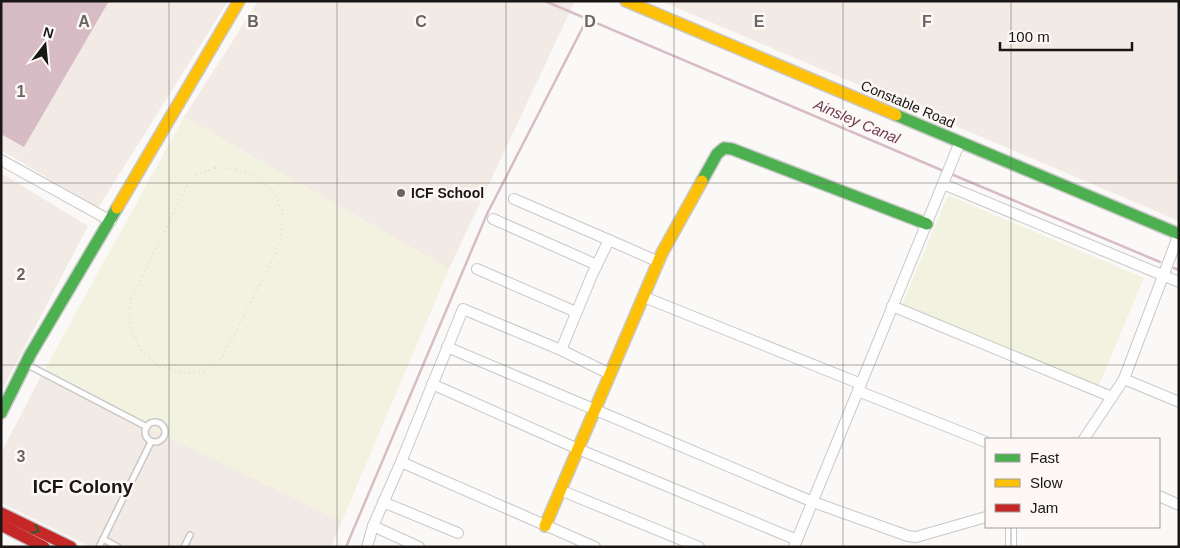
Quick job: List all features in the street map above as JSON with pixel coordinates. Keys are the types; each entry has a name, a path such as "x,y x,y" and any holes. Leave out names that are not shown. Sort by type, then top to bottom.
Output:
{"street":[{"path":"1,413 26,364 239,1"},
{"name":"Constable Road","path":"626,1 1179,234"},
{"path":"432,384 795,543 960,142"},
{"path":"545,526 659,262 716,154 724,148 732,149 927,224"},
{"path":"1,160 111,221"},
{"path":"946,176 1179,282"},
{"path":"514,198 659,262"},
{"path":"493,219 596,265"},
{"path":"1085,438 1124,380 1179,234"},
{"path":"561,350 596,265 609,240"},
{"path":"477,270 576,312"},
{"path":"644,297 985,442"},
{"path":"892,306 1112,397"},
{"path":"367,547 373,526 463,309 561,350 610,374"},
{"path":"447,347 812,502 912,537 985,517"},
{"path":"1124,380 1179,402"},
{"path":"400,462 595,547"},
{"path":"560,490 699,547"},
{"path":"1160,496 1179,505"},
{"path":"383,502 458,533"},
{"path":"1,512 71,547"},
{"path":"1,525 44,547"},
{"path":"373,526 419,547"},
{"path":"1011,528 1011,547"}],"lane":[{"path":"26,364 147,427"},
{"path":"147,427 155,422 161,424 165,430 165,436 160,441 151,442"},
{"path":"147,427 146,437 151,442"},
{"path":"99,547 151,442"},
{"path":"184,547 190,535"},
{"path":"103,539 118,547"}],"path":[{"path":"215,168 234,169 258,176 274,193 283,212 281,237 222,358 204,372 183,373 159,366 141,350 129,326 130,301 188,184 195,175 215,168"}],"shaded area":[{"path":"1,1 228,1 98,208 1,150"},
{"path":"1,1 109,1 24,147 1,134"},
{"name":"ICF School","path":"258,1 575,1 449,269 184,117"},
{"path":"661,1 1179,1 1179,221"},
{"path":"1,173 88,226 1,392"},
{"path":"41,376 342,521 331,547 91,547 1,503 1,453"}],"green space":[{"path":"184,117 449,269 342,521 41,376"},
{"path":"948,195 1144,278 1096,392 900,309"}],"waterway":[{"name":"Ainsley Canal","path":"545,1 946,172"},
{"path":"346,547 487,214 586,21"},
{"name":"Ainsley Canal","path":"951,174 1160,262"},
{"name":"Ainsley Canal","path":"1174,268 1179,270"}],"traffic: fast":[{"path":"896,115 1179,234"},
{"path":"702,181 717,154 724,148 732,149 927,224"},
{"path":"1,413 30,355 117,208"}],"traffic: slow":[{"path":"117,208 239,1"},
{"path":"626,1 896,115"},
{"path":"545,526 662,253 702,181"}],"traffic: jam":[{"path":"1,513 71,547"},
{"path":"1,525 44,547"}],"place":[{"name":"ICF School","path":"401,193"}],"district":[{"name":"ICF Colony","path":"83,486"}]}
